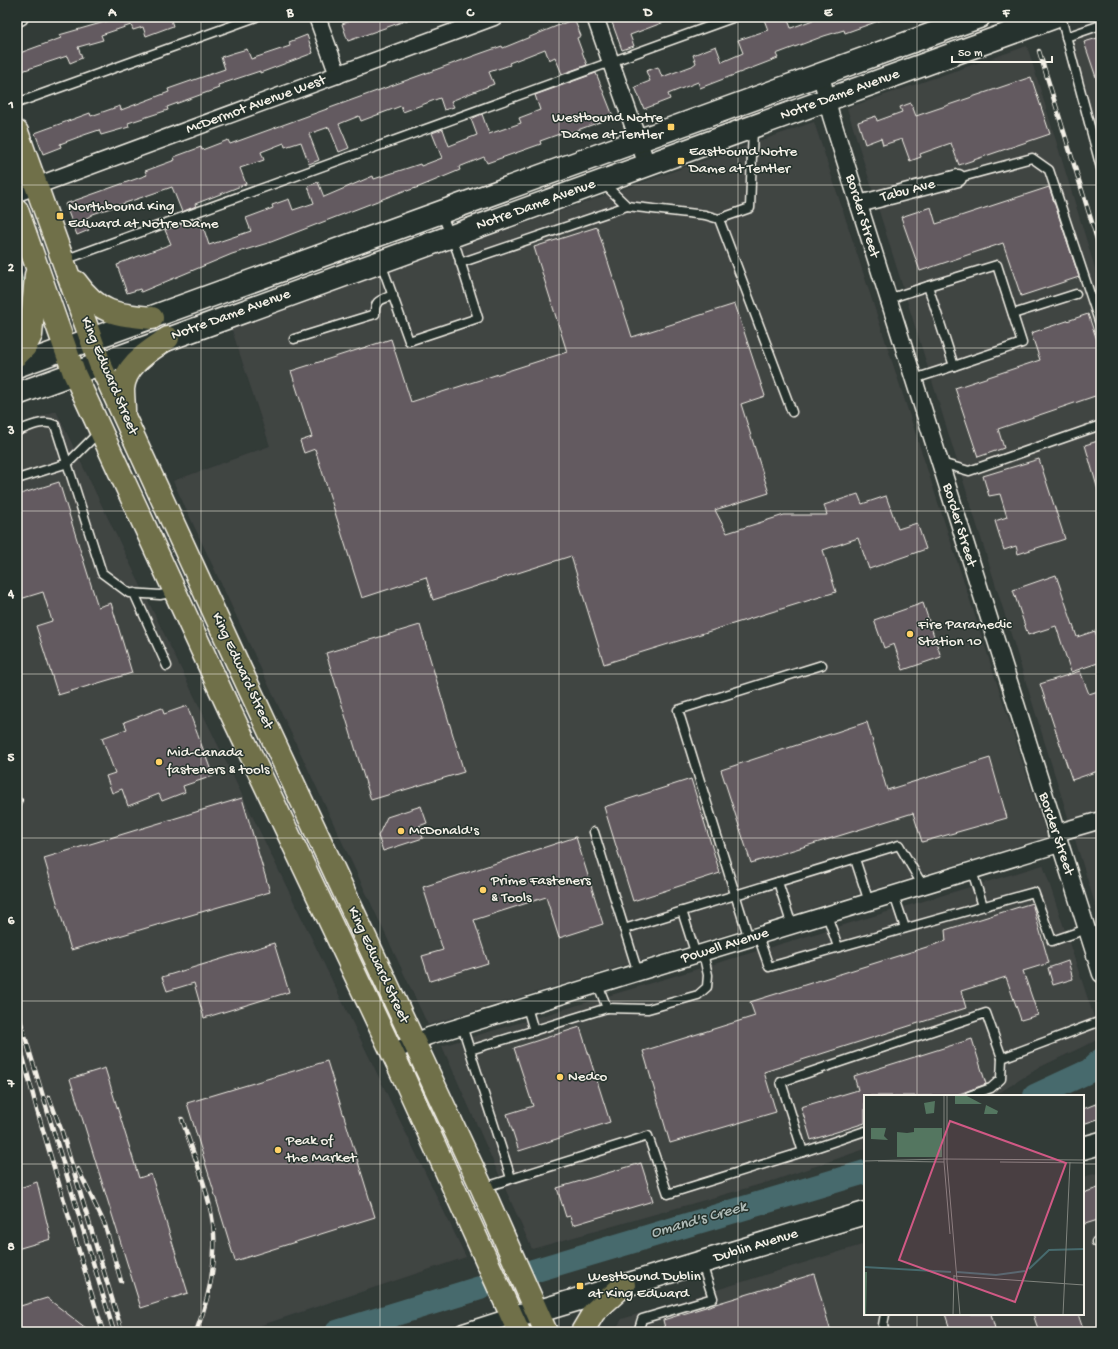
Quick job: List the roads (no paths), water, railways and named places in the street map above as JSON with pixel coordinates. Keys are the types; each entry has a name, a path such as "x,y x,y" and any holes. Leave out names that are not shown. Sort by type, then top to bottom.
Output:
{"main road":[{"name":"Notre Dame Avenue","path":"17,394 1055,17"},
{"name":"Notre Dame Avenue","path":"17,366 821,75 974,18"},
{"name":"King Edward Street","path":"17,132 27,189 64,264 100,364 478,1179 546,1332"},
{"name":"King Edward Street","path":"17,210 74,373 392,1052 516,1324"},
{"path":"64,264 94,304 121,315 152,318"},
{"path":"17,355 25,347 31,335 37,266"},
{"path":"124,414 123,388 128,375 140,358 168,338"},
{"path":"320,900 343,889"},
{"path":"1084,1148 1101,1143"},
{"path":"450,1180 478,1179"},
{"name":"Dublin Avenue","path":"516,1324 536,1312 864,1213"},
{"path":"582,1332 594,1312 624,1286"}],"street":[{"path":"317,17 338,75"},
{"name":"McDermot Avenue West","path":"27,189 494,17"},
{"path":"595,17 647,165"},
{"name":"Border Street","path":"821,75 826,100 1101,974"},
{"name":"Tabu Ave","path":"859,204 958,178"},
{"name":"Powell Avenue","path":"392,1052 414,1042 462,1026 972,871 1058,839 1101,820"},
{"name":"Dublin Avenue","path":"463,1332 516,1324"}],"lane":[{"path":"17,102 256,17"},
{"path":"64,264 735,17"},
{"path":"1061,17 1101,168"},
{"path":"1066,37 1101,25"},
{"path":"460,262 627,206 705,215 719,219 750,208 754,126"},
{"path":"958,178 1032,158 1049,170 1101,327"},
{"path":"601,181 627,206"},
{"path":"380,261 409,341 478,318 460,262 441,213"},
{"path":"719,219 792,412"},
{"path":"888,299 997,265 1013,314 1022,344 914,379"},
{"path":"928,286 954,366"},
{"path":"1013,314 1076,294"},
{"path":"294,338 375,314 374,306 376,302 393,295"},
{"path":"17,431 42,423 49,422 55,425 102,573 129,593 160,595 176,592"},
{"path":"940,463 969,471 1101,425"},
{"path":"17,480 68,463 101,430"},
{"path":"134,593 167,666"},
{"path":"822,665 678,710 736,895 769,967 1034,892 1052,941 1087,929"},
{"path":"594,832 638,973"},
{"path":"624,929 899,845 922,886"},
{"path":"855,859 869,902"},
{"path":"972,871 983,906"},
{"path":"778,882 792,926"},
{"path":"894,894 905,928"},
{"path":"470,1050 607,1008 648,1009 698,995 707,987 708,975 682,911"},
{"path":"827,915 838,947"},
{"path":"598,985 607,1008"},
{"path":"527,1006 534,1031"},
{"path":"803,1152 781,1082 986,1013 1002,1058 1001,1079 991,1088 972,1095"},
{"path":"1002,1058 1101,1021"},
{"path":"462,1026 511,1178"},
{"path":"478,1179 511,1178 648,1136 668,1194 864,1131"},
{"path":"638,1332 642,1319 713,1298 701,1262"},
{"path":"885,1315 883,1325 885,1332"}],"waterway":[{"name":"Omand's Creek","path":"1037,1095 1089,1071 1101,1060"},
{"name":"Omand's Creek","path":"533,1271 864,1172"},
{"name":"Omand's Creek","path":"337,1332 480,1288"}],"railway":[{"path":"1039,51 1101,252"},
{"path":"17,810 21,800"},
{"path":"17,1010 114,1332"},
{"path":"19,1030 22,1053 37,1110 103,1332"},
{"path":"49,1097 62,1132 122,1332"},
{"path":"182,1119 206,1191 213,1220 214,1234 214,1259 210,1284 196,1332"},
{"path":"78,1169 105,1225 121,1281"}],"place":[{"name":"Westbound Notre Dame at Tentler","path":"671,127"},
{"name":"Eastbound Notre Dame at Tentler","path":"681,161"},
{"name":"Northbound King Edward at Notre Dame","path":"60,216"},
{"name":"Fire Paramedic Station 10","path":"910,634"},
{"name":"Mid-Canada fasteners & tools","path":"159,762"},
{"name":"McDonald's","path":"401,831"},
{"name":"Prime Fasteners & Tools","path":"483,890"},
{"name":"Nedco","path":"560,1077"},
{"name":"Peak of the Market","path":"278,1150"},
{"name":"Westbound Dublin at King Edward","path":"580,1286"}]}
